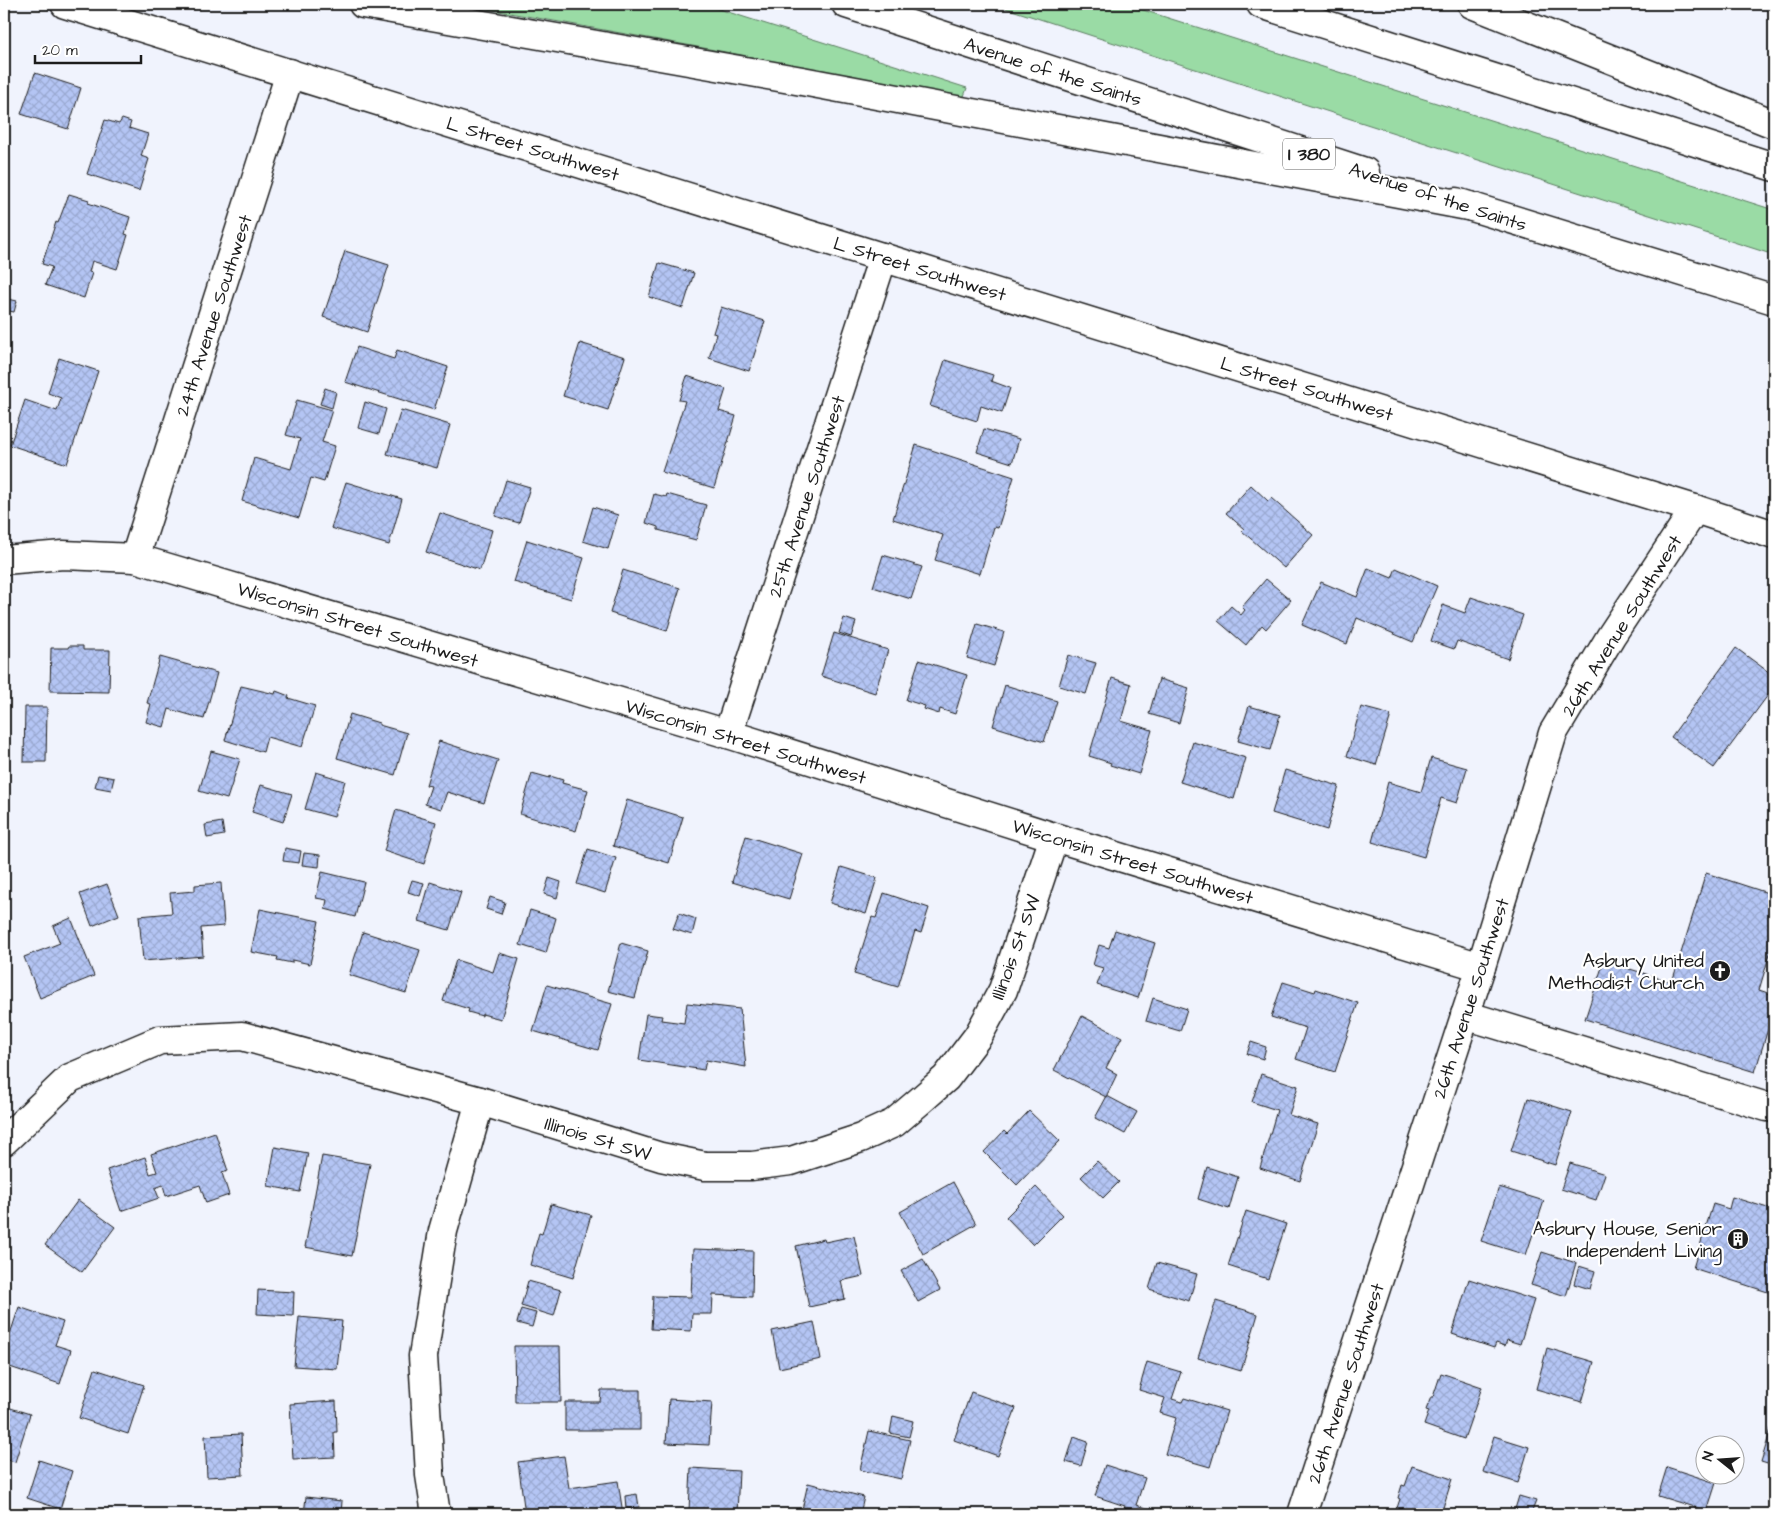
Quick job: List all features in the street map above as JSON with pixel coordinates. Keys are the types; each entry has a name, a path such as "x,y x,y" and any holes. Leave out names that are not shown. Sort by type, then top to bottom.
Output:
{"main road":[{"name":"L Street Southwest","path":"65,4 1695,508 1774,535"},
{"path":"362,4 811,83 1473,207"},
{"name":"Avenue of the Saints","path":"846,4 1473,207 1774,300"},
{"path":"1261,4 1774,168"},
{"path":"1472,4 1774,124"},
{"name":"24th Avenue Southwest","path":"135,558 290,73"},
{"name":"25th Avenue Southwest","path":"728,734 883,257"},
{"name":"26th Avenue Southwest","path":"1302,1514 1481,967 1553,733 1611,636 1695,508"},
{"name":"Wisconsin Street Southwest","path":"4,560 63,555 135,558 728,734 1054,837 1481,967"},
{"name":"Illinois St SW","path":"4,1141 70,1078 160,1040 242,1036 480,1101 660,1157 706,1166 752,1166 791,1162 861,1138 894,1123 946,1078 978,1036 1003,990 1054,837"},
{"path":"1465,1015 1774,1108"},
{"path":"436,1514 430,1474 423,1356 442,1231 480,1101"}],"green space":[{"path":"460,4 703,4 967,88 963,99 742,55"},
{"path":"993,4 1124,4 1774,210 1774,255"}],"building":[{"path":"35,73 81,88 68,129 21,114"},
{"path":"122,119 131,122 129,128 148,134 141,156 149,159 139,191 87,174 105,120 119,124"},
{"path":"69,194 89,200 88,203 130,217 125,234 128,235 117,269 92,261 89,272 92,273 84,298 45,285 52,267 42,264 56,222 58,223"},
{"path":"345,251 389,265 367,332 323,317"},
{"path":"659,263 694,273 683,308 649,297"},
{"path":"4,298 17,301 14,312 4,310"},
{"path":"721,307 765,321 749,371 709,358 716,334 713,333"},
{"path":"580,343 625,357 608,410 563,396"},
{"path":"357,347 394,359 397,350 448,367 434,410 345,382"},
{"path":"59,358 98,371 67,464 10,445 25,400 57,411 61,398 48,393"},
{"path":"945,360 993,375 991,381 1010,388 1002,413 981,406 977,421 930,406"},
{"path":"687,376 726,389 719,411 736,416 714,488 662,472 685,401 679,400"},
{"path":"325,388 336,392 332,408 320,404"},
{"path":"297,400 332,410 322,442 335,446 324,482 311,478 299,518 242,501 254,458 291,469 300,439 286,435"},
{"path":"365,402 386,409 379,434 358,428"},
{"path":"401,410 450,425 437,468 387,454"},
{"path":"984,429 1019,439 1012,463 977,452"},
{"path":"916,445 1014,477 998,528 994,527 980,574 935,560 943,535 893,519"},
{"path":"506,480 530,487 519,523 495,516"},
{"path":"346,482 402,499 389,545 331,528"},
{"path":"1251,485 1268,501 1271,498 1313,535 1284,568 1242,531 1244,529 1226,513"},
{"path":"654,494 666,497 667,494 706,505 696,540 658,530 658,527 646,523"},
{"path":"593,507 618,515 608,549 583,541"},
{"path":"440,513 492,530 480,570 426,552"},
{"path":"527,540 584,558 571,599 514,582"},
{"path":"883,555 922,567 911,599 873,587"},
{"path":"1368,568 1392,578 1396,568 1437,586 1413,642 1357,618 1347,644 1302,625 1321,582 1357,597"},
{"path":"623,570 680,588 667,631 610,613"},
{"path":"1266,579 1291,600 1266,629 1262,625 1246,645 1218,621 1231,606 1241,615 1245,610 1242,607"},
{"path":"1471,597 1523,615 1508,659 1457,641 1454,649 1431,641 1443,605 1465,613"},
{"path":"844,618 856,622 851,637 839,633"},
{"path":"977,624 1004,632 994,666 967,658"},
{"path":"834,633 888,650 875,693 821,676"},
{"path":"69,646 83,646 83,650 110,650 109,692 50,691 51,648 68,648"},
{"path":"1736,648 1774,676 1774,687 1714,768 1671,737"},
{"path":"1068,655 1096,663 1086,694 1059,686"},
{"path":"160,657 217,673 204,719 169,709 164,727 146,722 151,704 147,703"},
{"path":"919,660 967,675 955,714 940,709 939,714 924,709 925,706 906,700"},
{"path":"1112,678 1131,684 1121,721 1152,730 1139,774 1089,756"},
{"path":"1159,679 1189,688 1179,723 1149,714"},
{"path":"1005,685 1057,701 1044,742 993,726"},
{"path":"241,686 275,694 276,691 289,696 288,698 315,706 302,747 267,737 263,752 225,740"},
{"path":"1249,706 1280,715 1270,750 1238,741"},
{"path":"25,707 47,707 46,762 24,762"},
{"path":"1361,707 1391,715 1376,765 1347,756"},
{"path":"350,714 407,733 395,775 337,758"},
{"path":"439,741 498,760 484,803 447,792 441,809 425,804 431,786 426,785"},
{"path":"1193,742 1246,758 1234,799 1180,782"},
{"path":"211,751 240,759 227,799 199,791"},
{"path":"1431,758 1467,768 1457,803 1441,798 1424,857 1372,842 1388,782 1421,792"},
{"path":"1285,770 1339,786 1327,830 1272,813"},
{"path":"316,772 345,781 334,817 305,809"},
{"path":"532,773 550,778 550,776 563,780 562,783 588,790 576,831 520,814"},
{"path":"98,775 114,778 111,790 95,787"},
{"path":"261,785 292,794 283,822 252,812"},
{"path":"627,800 683,817 669,863 613,846"},
{"path":"396,810 436,822 424,864 384,851"},
{"path":"222,822 224,835 207,838 205,825"},
{"path":"746,836 803,854 789,899 732,882"},
{"path":"285,848 301,851 299,863 283,861"},
{"path":"588,849 616,858 605,893 577,884"},
{"path":"304,853 320,855 319,867 302,865"},
{"path":"841,867 877,878 866,914 830,903"},
{"path":"322,872 364,882 355,917 325,909 327,900 316,898"},
{"name":"Asbury United Methodist Church","path":"1706,873 1774,895 1774,940 1759,990 1774,995 1774,1009 1755,1072 1585,1019 1604,961 1672,982"},
{"path":"549,878 561,882 557,898 544,894"},
{"path":"412,880 424,883 420,896 408,892"},
{"path":"430,882 461,892 449,930 419,921"},
{"path":"221,883 224,926 201,928 203,956 143,961 139,916 172,913 170,893 195,891 195,885"},
{"path":"107,884 119,915 92,926 80,894"},
{"path":"884,893 929,908 921,933 915,931 898,987 854,974 872,917 876,918"},
{"path":"490,897 505,902 501,914 486,909"},
{"path":"260,909 319,921 310,964 292,960 292,963 277,960 278,957 251,952"},
{"path":"530,910 556,918 546,953 520,945"},
{"path":"679,913 696,919 692,935 673,929"},
{"path":"71,918 94,976 40,998 24,957 60,943 53,926"},
{"path":"1115,930 1155,943 1138,998 1097,985 1103,968 1093,965 1099,945 1109,948"},
{"path":"363,932 420,950 406,993 349,975"},
{"path":"621,943 648,951 635,998 608,991"},
{"path":"499,953 519,959 501,1019 468,1012 469,1009 443,1001 456,960 493,972"},
{"path":"1283,982 1315,992 1316,989 1358,1003 1335,1072 1296,1059 1306,1028 1271,1017"},
{"path":"547,985 612,1004 598,1050 533,1031"},
{"path":"1153,998 1187,1009 1180,1031 1146,1021"},
{"path":"687,1003 740,1009 746,1067 706,1060 704,1070 639,1060 646,1014 662,1016 661,1020 684,1023"},
{"path":"1082,1016 1122,1037 1106,1068 1117,1074 1106,1097 1054,1070"},
{"path":"1251,1042 1266,1047 1263,1059 1247,1054"},
{"path":"1261,1074 1298,1086 1289,1115 1318,1124 1300,1181 1260,1168 1277,1110 1252,1102"},
{"path":"1107,1096 1137,1112 1125,1134 1095,1118"},
{"path":"1528,1098 1572,1112 1555,1165 1511,1151"},
{"path":"1029,1111 1060,1141 1017,1185 984,1152 1004,1131 1007,1134"},
{"path":"215,1132 228,1171 222,1173 229,1195 206,1203 200,1185 166,1196 163,1185 155,1188 159,1198 121,1211 107,1170 145,1157 150,1174 157,1172 151,1154"},
{"path":"275,1147 308,1153 300,1192 268,1186"},
{"path":"322,1156 370,1164 352,1256 305,1247"},
{"path":"1097,1161 1119,1182 1103,1198 1081,1177"},
{"path":"1570,1163 1605,1174 1596,1200 1561,1189"},
{"path":"1207,1167 1238,1177 1229,1209 1198,1199"},
{"path":"953,1182 976,1224 923,1254 900,1212"},
{"path":"1036,1187 1063,1215 1033,1245 1006,1217"},
{"path":"1499,1187 1544,1201 1526,1255 1481,1241"},
{"name":"Asbury House, Senior Independent Living","path":"1732,1197 1774,1210 1774,1294 1693,1268 1713,1204 1729,1209"},
{"path":"78,1200 115,1227 82,1272 45,1245"},
{"path":"551,1204 591,1215 573,1278 530,1265 539,1233 542,1234"},
{"path":"1246,1211 1286,1224 1268,1279 1228,1266"},
{"path":"854,1236 863,1276 841,1281 845,1299 809,1307 796,1246 824,1239 825,1242"},
{"path":"693,1249 753,1251 752,1297 713,1295 712,1314 692,1314 691,1331 651,1329 653,1296 691,1297"},
{"path":"1542,1252 1576,1263 1566,1296 1531,1285"},
{"path":"923,1259 940,1290 918,1302 901,1271"},
{"path":"1157,1263 1197,1274 1189,1301 1149,1289"},
{"path":"1579,1266 1595,1271 1590,1289 1574,1284"},
{"path":"1469,1279 1534,1300 1520,1344 1507,1340 1505,1346 1496,1343 1494,1348 1452,1334"},
{"path":"528,1281 561,1290 554,1316 521,1306"},
{"path":"258,1290 294,1292 293,1316 257,1314"},
{"path":"1216,1301 1258,1314 1241,1371 1198,1358"},
{"path":"19,1307 63,1322 55,1345 71,1350 60,1384 4,1365 4,1352"},
{"path":"521,1309 536,1313 532,1327 517,1323"},
{"path":"299,1317 342,1321 337,1369 294,1366"},
{"path":"814,1322 821,1359 779,1368 772,1331"},
{"path":"514,1346 560,1346 561,1402 515,1402"},
{"path":"1547,1348 1594,1362 1582,1402 1536,1389"},
{"path":"1147,1362 1181,1372 1172,1399 1182,1402 1184,1398 1227,1411 1210,1467 1165,1454 1176,1418 1160,1413 1165,1398 1139,1390"},
{"path":"95,1369 144,1385 128,1434 79,1418"},
{"path":"1441,1373 1482,1387 1464,1439 1424,1425 1429,1411 1426,1410 1431,1397 1433,1397"},
{"path":"601,1390 640,1390 640,1430 565,1430 565,1402 600,1402"},
{"path":"971,1392 1016,1408 998,1456 954,1440"},
{"path":"669,1399 712,1402 709,1445 666,1443"},
{"path":"336,1401 337,1432 334,1432 335,1457 293,1459 290,1404"},
{"path":"4,1406 30,1414 15,1462 4,1459"},
{"path":"893,1416 913,1421 909,1437 890,1433"},
{"path":"1774,1419 1774,1466 1761,1462"},
{"path":"869,1431 910,1440 901,1479 860,1470"},
{"path":"241,1434 243,1475 207,1477 205,1436"},
{"path":"1494,1436 1529,1447 1518,1483 1483,1472"},
{"path":"1074,1437 1088,1442 1081,1466 1066,1462"},
{"path":"564,1456 569,1488 618,1481 623,1514 525,1514 518,1462"},
{"path":"39,1460 72,1471 60,1509 27,1498"},
{"path":"1105,1465 1145,1478 1136,1505 1164,1514 1122,1514 1125,1506 1095,1496"},
{"path":"1412,1466 1452,1479 1441,1514 1395,1514 1402,1485 1405,1486"},
{"path":"1667,1467 1696,1476 1696,1486 1715,1486 1707,1511 1658,1496"},
{"path":"691,1468 739,1471 737,1514 708,1514 708,1512 689,1511"},
{"path":"808,1483 864,1497 860,1514 801,1514"},
{"path":"637,1494 639,1507 626,1509 625,1496"},
{"path":"1519,1496 1536,1501 1531,1514 1515,1509"},
{"path":"306,1497 342,1501 341,1514 304,1514"},
{"path":"911,1509 925,1514 909,1514"}],"place":[{"name":"Asbury United Methodist Church","path":"1720,971"},
{"name":"Asbury House, Senior Independent Living","path":"1738,1239"}]}
